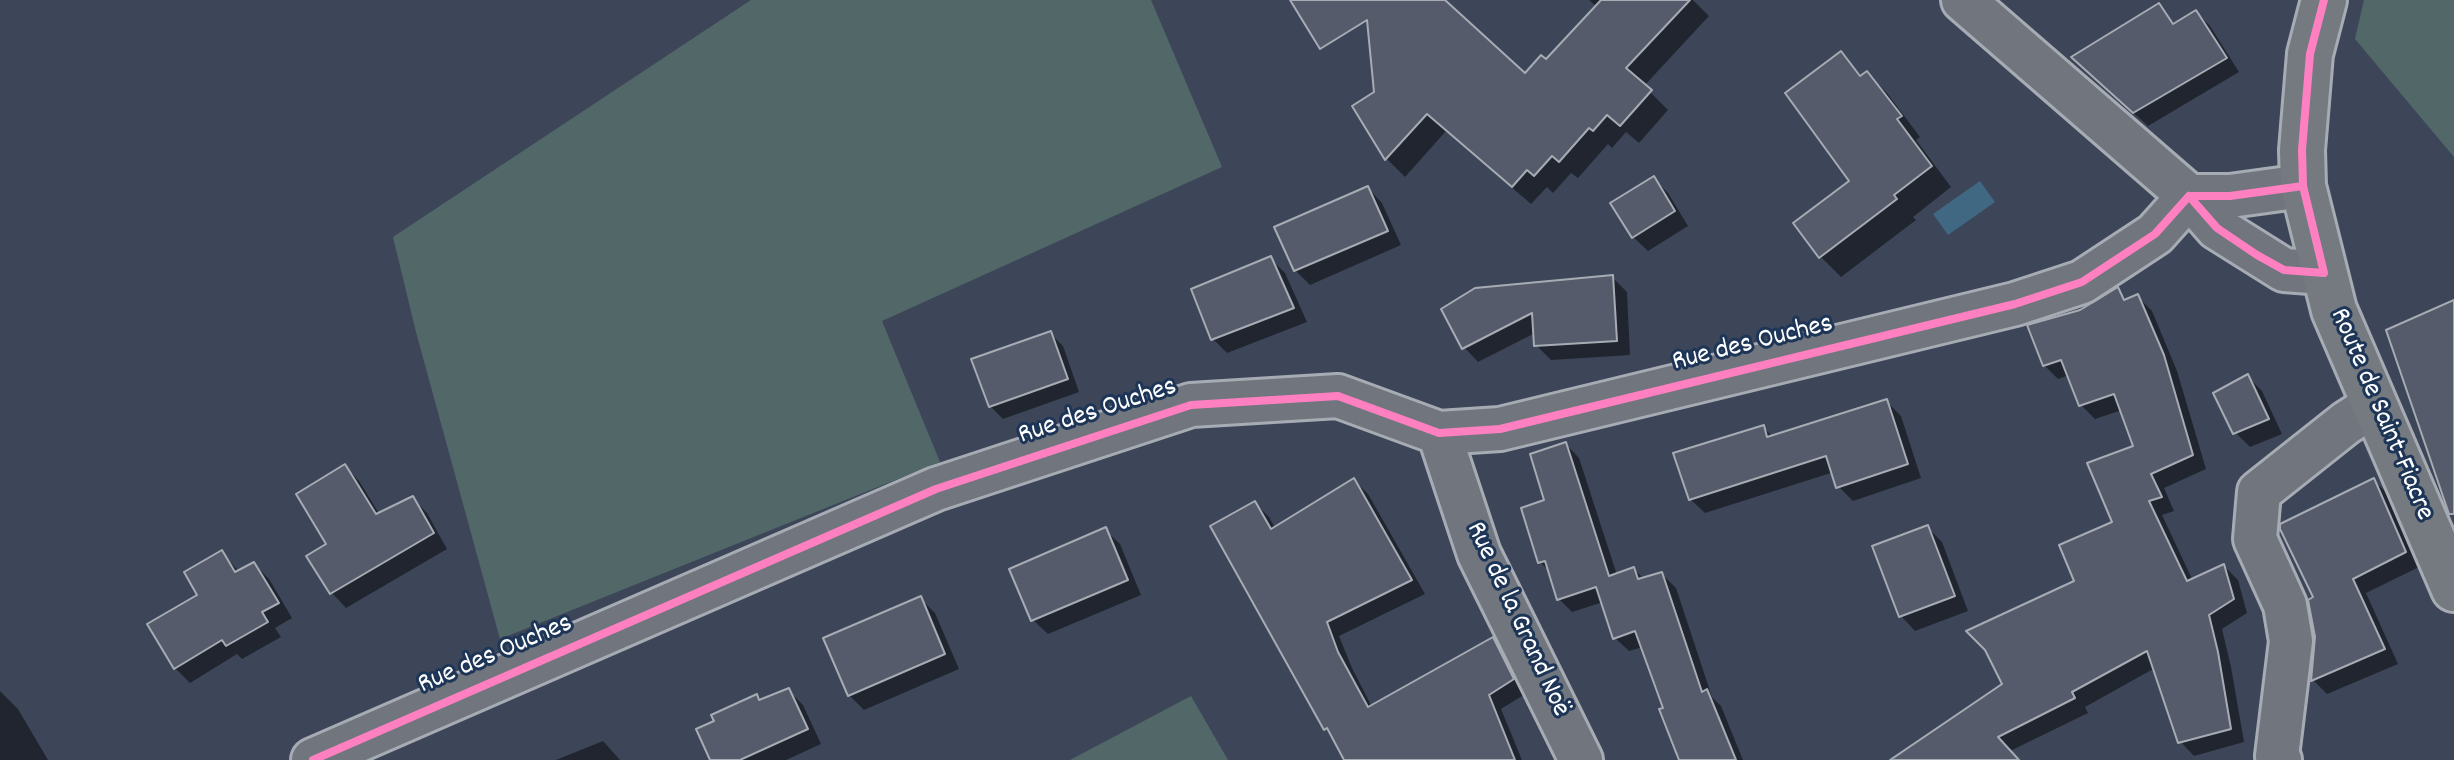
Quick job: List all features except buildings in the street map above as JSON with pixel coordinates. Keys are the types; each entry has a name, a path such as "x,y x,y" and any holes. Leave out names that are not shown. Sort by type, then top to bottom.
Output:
{"main road":[{"name":"Route de Saint-Fiacre","path":"2324,0 2310,54 2302,150 2303,186 2334,310 2454,589"}],"street":[{"path":"1963,0 2189,196 2217,228 2284,270 2324,273"},
{"path":"2189,196 2230,196 2303,186"},
{"name":"Rue des Ouches","path":"313,760 936,489 1191,405 1338,396 1439,433 1500,429 2015,304 2082,282 2155,234 2189,196"},
{"path":"2275,759 2291,641 2285,605 2255,539 2259,492 2346,423 2374,405"},
{"name":"Rue de la Grand Noë","path":"1439,433 1479,554 1581,760"}],"green space":[{"path":"751,0 1151,0 1222,167 882,321 940,462 500,639 393,237"},
{"path":"2364,0 2454,0 2454,157 2355,39"},
{"path":"1191,696 1228,760 1070,760"}],"water":[{"path":"1980,181 1995,202 1948,235 1933,214"}],"cycle path":[{"path":"2189,196 2217,228 2257,255 2284,270 2324,273 2303,186 2302,150 2310,54 2324,0"},
{"path":"2189,196 2230,196 2303,186"},
{"path":"313,760 936,489 1191,405 1338,396 1439,433 1500,429 2015,304 2082,282 2155,234 2189,196"}]}
